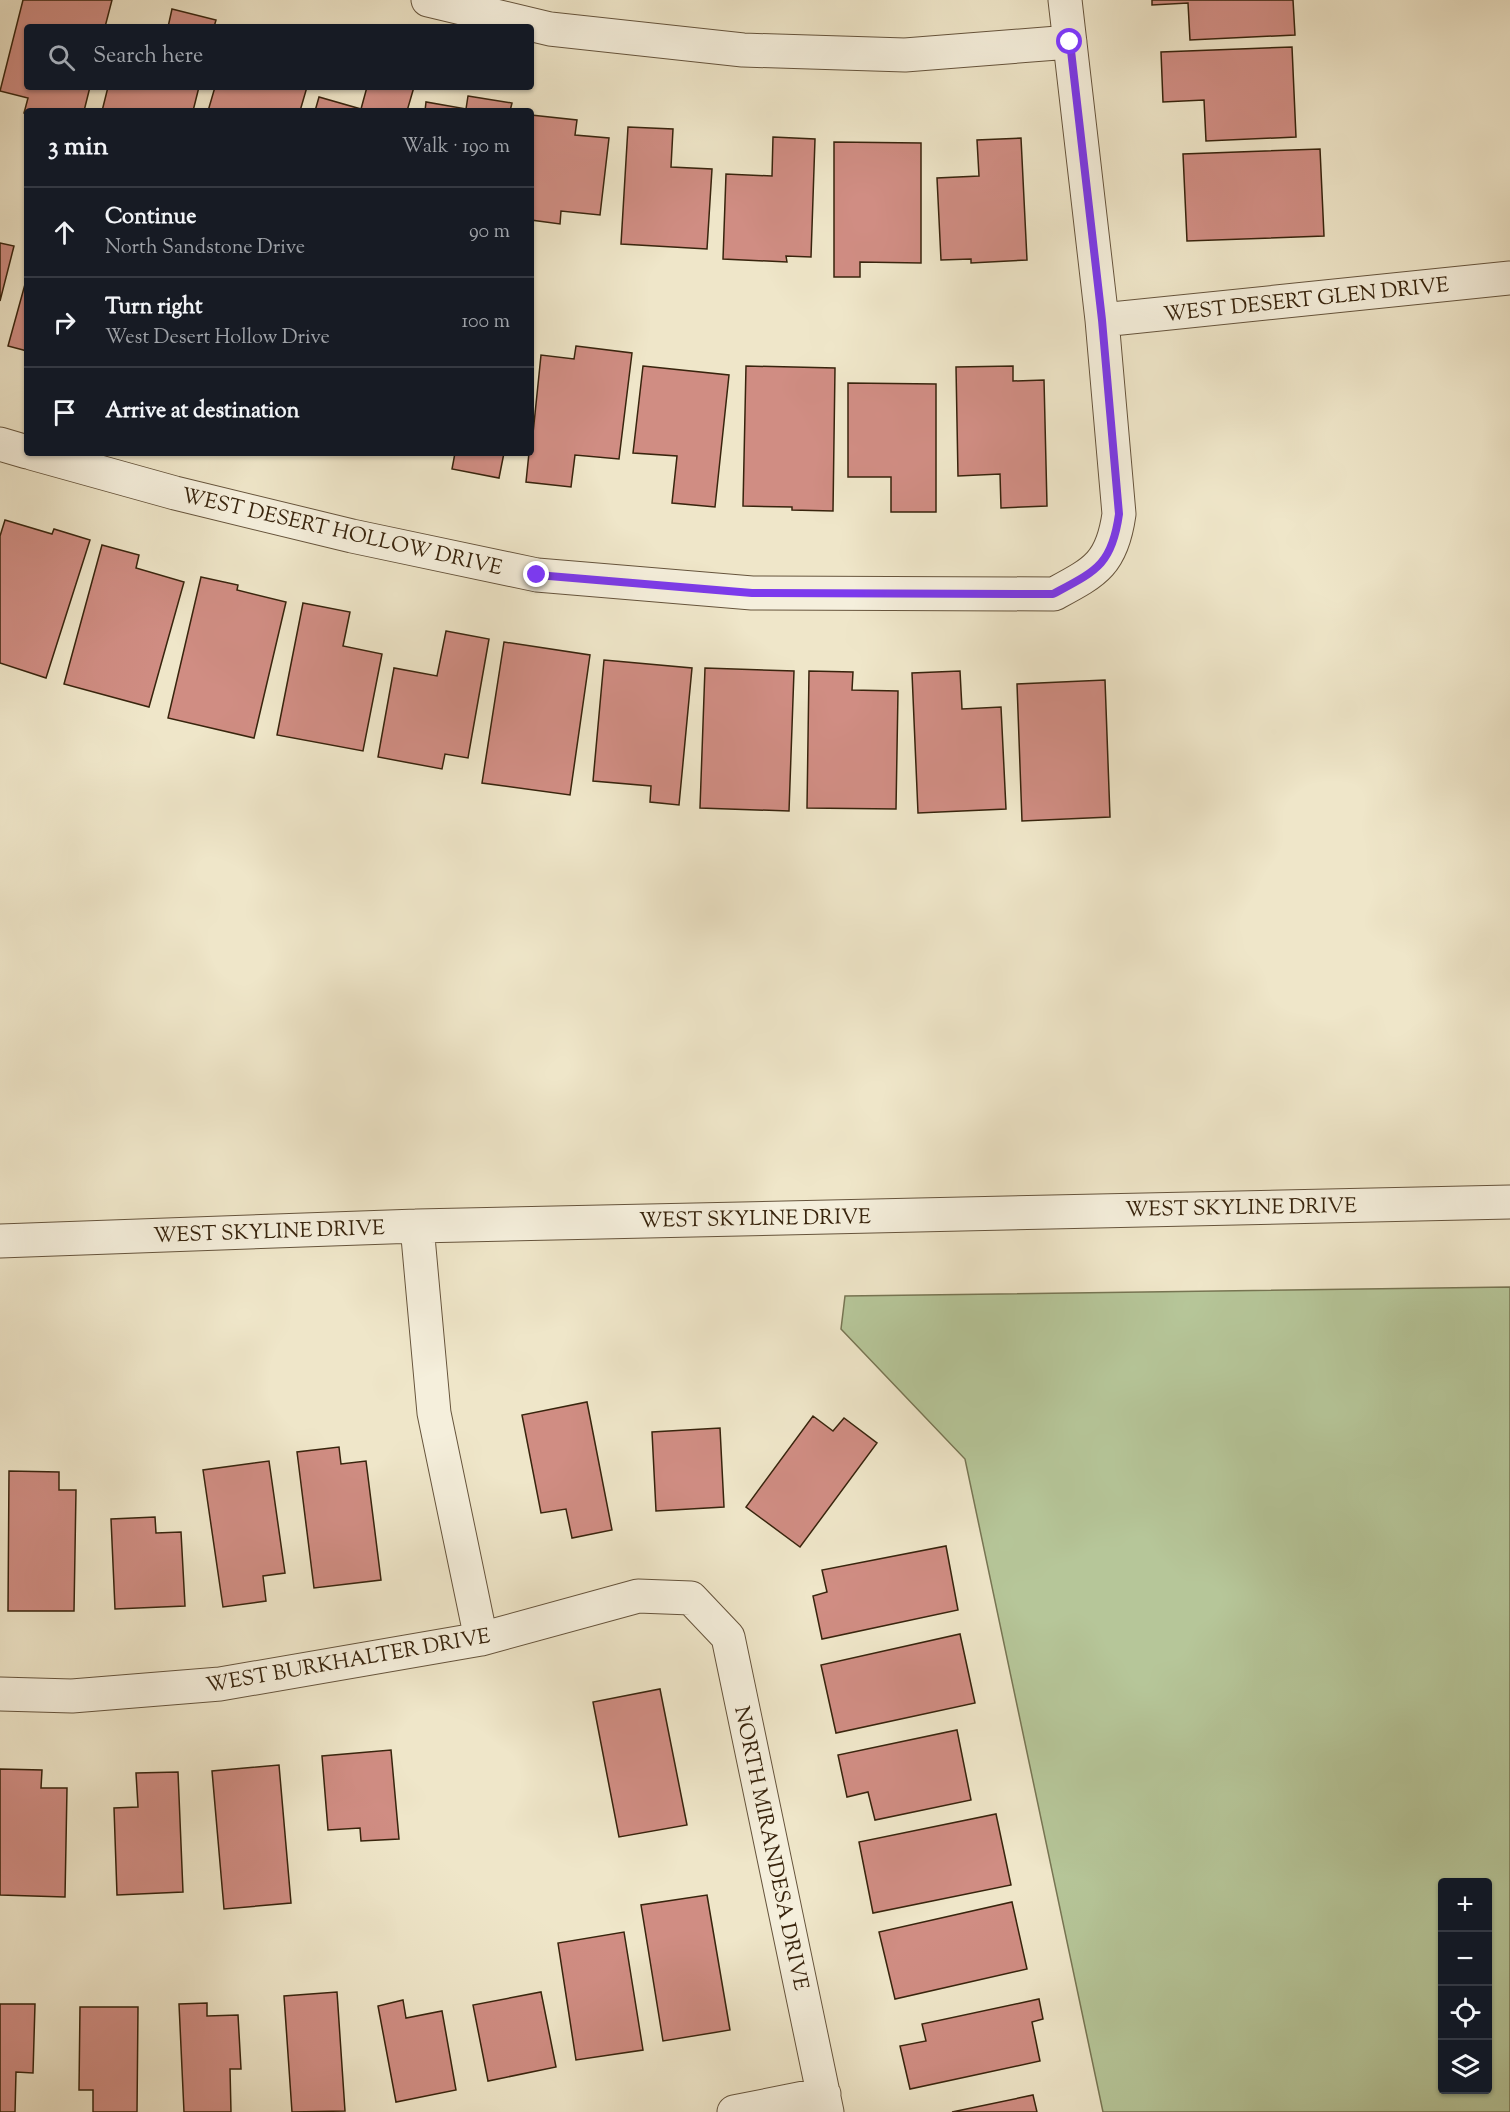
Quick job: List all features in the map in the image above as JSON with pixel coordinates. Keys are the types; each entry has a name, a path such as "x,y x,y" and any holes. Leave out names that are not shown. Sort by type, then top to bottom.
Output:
{"street":[{"path":"428,0 529,24"},
{"path":"1065,0 1102,320"},
{"path":"534,25 550,29 743,50 905,56 1070,42"},
{"name":"WEST DESERT GLEN DRIVE","path":"1102,320 1510,279"},
{"name":"WEST DESERT HOLLOW DRIVE","path":"43,456 175,493 352,536 537,575 752,593 1053,594 1084,577 1101,563 1110,552 1116,533 1119,514 1102,320"},
{"name":"WEST DESERT HOLLOW DRIVE","path":"0,444 24,451"},
{"name":"WEST SKYLINE DRIVE","path":"0,1241 417,1226 1510,1202"},
{"path":"417,1226 434,1413 481,1639"},
{"name":"WEST BURKHALTER DRIVE","path":"0,1694 72,1696 220,1684 481,1639 638,1596 691,1598"},
{"name":"NORTH MIRANDESA DRIVE","path":"691,1598 728,1637 825,2103"},
{"path":"734,2112 825,2103"}],"green space":[{"path":"1510,1287 1510,2112 1103,2112 965,1459 841,1329 845,1296"}],"building":[{"path":"23,0 112,0 106,24 24,24 24,90 89,90 85,108 25,108 28,98 0,91"},
{"path":"1152,0 1293,0 1295,35 1190,40 1188,3 1152,5"},
{"path":"172,9 216,20 215,24 169,24"},
{"path":"1292,47 1296,137 1206,141 1204,100 1163,102 1161,52"},
{"path":"107,90 198,90 194,108 103,108"},
{"path":"214,90 306,90 301,108 209,108"},
{"path":"366,90 413,90 408,108 361,108"},
{"path":"468,96 512,103 511,108 466,108"},
{"path":"319,97 358,108 316,108"},
{"path":"426,102 460,108 425,108"},
{"path":"534,115 577,120 575,135 609,138 600,215 561,211 560,224 534,220"},
{"path":"628,127 673,129 671,167 712,169 707,249 621,244"},
{"path":"773,137 815,139 811,257 786,256 787,262 723,259 726,174 772,176"},
{"path":"1021,138 1027,260 971,263 971,259 941,260 937,178 979,176 977,140"},
{"path":"834,142 921,143 921,263 860,262 860,277 834,277"},
{"path":"1320,149 1324,236 1187,241 1183,154"},
{"path":"0,243 14,246 0,301"},
{"path":"24,288 24,350 8,346"},
{"path":"576,346 632,353 619,459 575,455 571,487 526,482 529,456 534,456 534,424 541,355 574,359"},
{"path":"643,366 729,375 715,507 672,503 677,456 633,453"},
{"path":"746,366 835,368 833,511 743,506"},
{"path":"1013,366 1013,381 1044,380 1047,506 1001,508 1000,474 958,476 956,367"},
{"path":"848,383 936,384 936,512 891,512 891,477 848,477"},
{"path":"454,456 503,456 499,478 452,469"},
{"path":"5,520 52,534 54,529 90,540 46,678 0,663 0,536"},
{"path":"102,545 139,555 136,568 184,582 149,707 64,684"},
{"path":"201,577 238,585 237,590 286,602 254,738 168,718"},
{"path":"303,603 350,612 343,646 382,654 363,751 277,735"},
{"path":"446,631 489,639 468,758 445,754 442,769 378,757 394,668 437,676"},
{"path":"504,642 590,655 570,795 482,783"},
{"path":"604,660 692,668 679,805 650,802 651,786 593,781"},
{"path":"705,668 794,671 789,811 700,808"},
{"path":"809,671 853,672 852,690 898,691 896,809 807,808"},
{"path":"960,671 962,709 1001,707 1006,809 918,813 912,673"},
{"path":"1105,680 1110,817 1022,821 1017,684"},
{"path":"587,1402 612,1530 572,1538 566,1509 541,1513 522,1415"},
{"path":"813,1416 833,1431 844,1418 877,1443 800,1547 746,1507"},
{"path":"720,1428 724,1507 656,1511 652,1432"},
{"path":"339,1447 341,1464 366,1461 381,1580 314,1588 297,1452"},
{"path":"269,1461 285,1573 263,1576 266,1601 223,1607 203,1470"},
{"path":"9,1471 59,1472 59,1490 76,1490 74,1611 8,1611"},
{"path":"155,1517 156,1533 181,1532 185,1606 115,1609 111,1519"},
{"path":"946,1546 958,1610 822,1639 813,1596 827,1592 822,1570"},
{"path":"960,1634 975,1703 836,1733 821,1665"},
{"path":"660,1689 687,1825 619,1837 593,1702"},
{"path":"957,1730 971,1800 875,1820 868,1792 847,1797 838,1755"},
{"path":"391,1750 399,1839 361,1841 360,1828 328,1830 322,1756"},
{"path":"279,1765 291,1903 224,1909 212,1771"},
{"path":"0,1769 42,1770 41,1788 67,1788 65,1897 0,1895"},
{"path":"178,1772 183,1892 117,1895 114,1808 138,1807 136,1773"},
{"path":"996,1814 1011,1885 873,1913 859,1842"},
{"path":"707,1895 730,2030 663,2041 641,1905"},
{"path":"1012,1902 1027,1969 895,1999 879,1932"},
{"path":"624,1932 643,2050 576,2060 558,1943"},
{"path":"337,1992 345,2111 292,2112 284,1996"},
{"path":"541,1992 556,2067 488,2081 473,2005"},
{"path":"1039,1999 1043,2019 1032,2022 1040,2061 910,2089 900,2046 926,2041 922,2024"},
{"path":"403,2000 406,2018 442,2011 456,2090 396,2102 378,2006"},
{"path":"207,2003 207,2016 238,2015 241,2069 230,2069 231,2112 184,2112 179,2004"},
{"path":"0,2004 35,2004 33,2073 16,2072 15,2112 0,2112"},
{"path":"80,2007 138,2007 137,2112 93,2112 93,2090 79,2090"},
{"path":"1033,2095 1037,2112 952,2112"}],"route":[{"path":"537,575 752,593 1053,594 1084,577 1101,563 1110,552 1119,514 1102,320 1070,42"}]}
